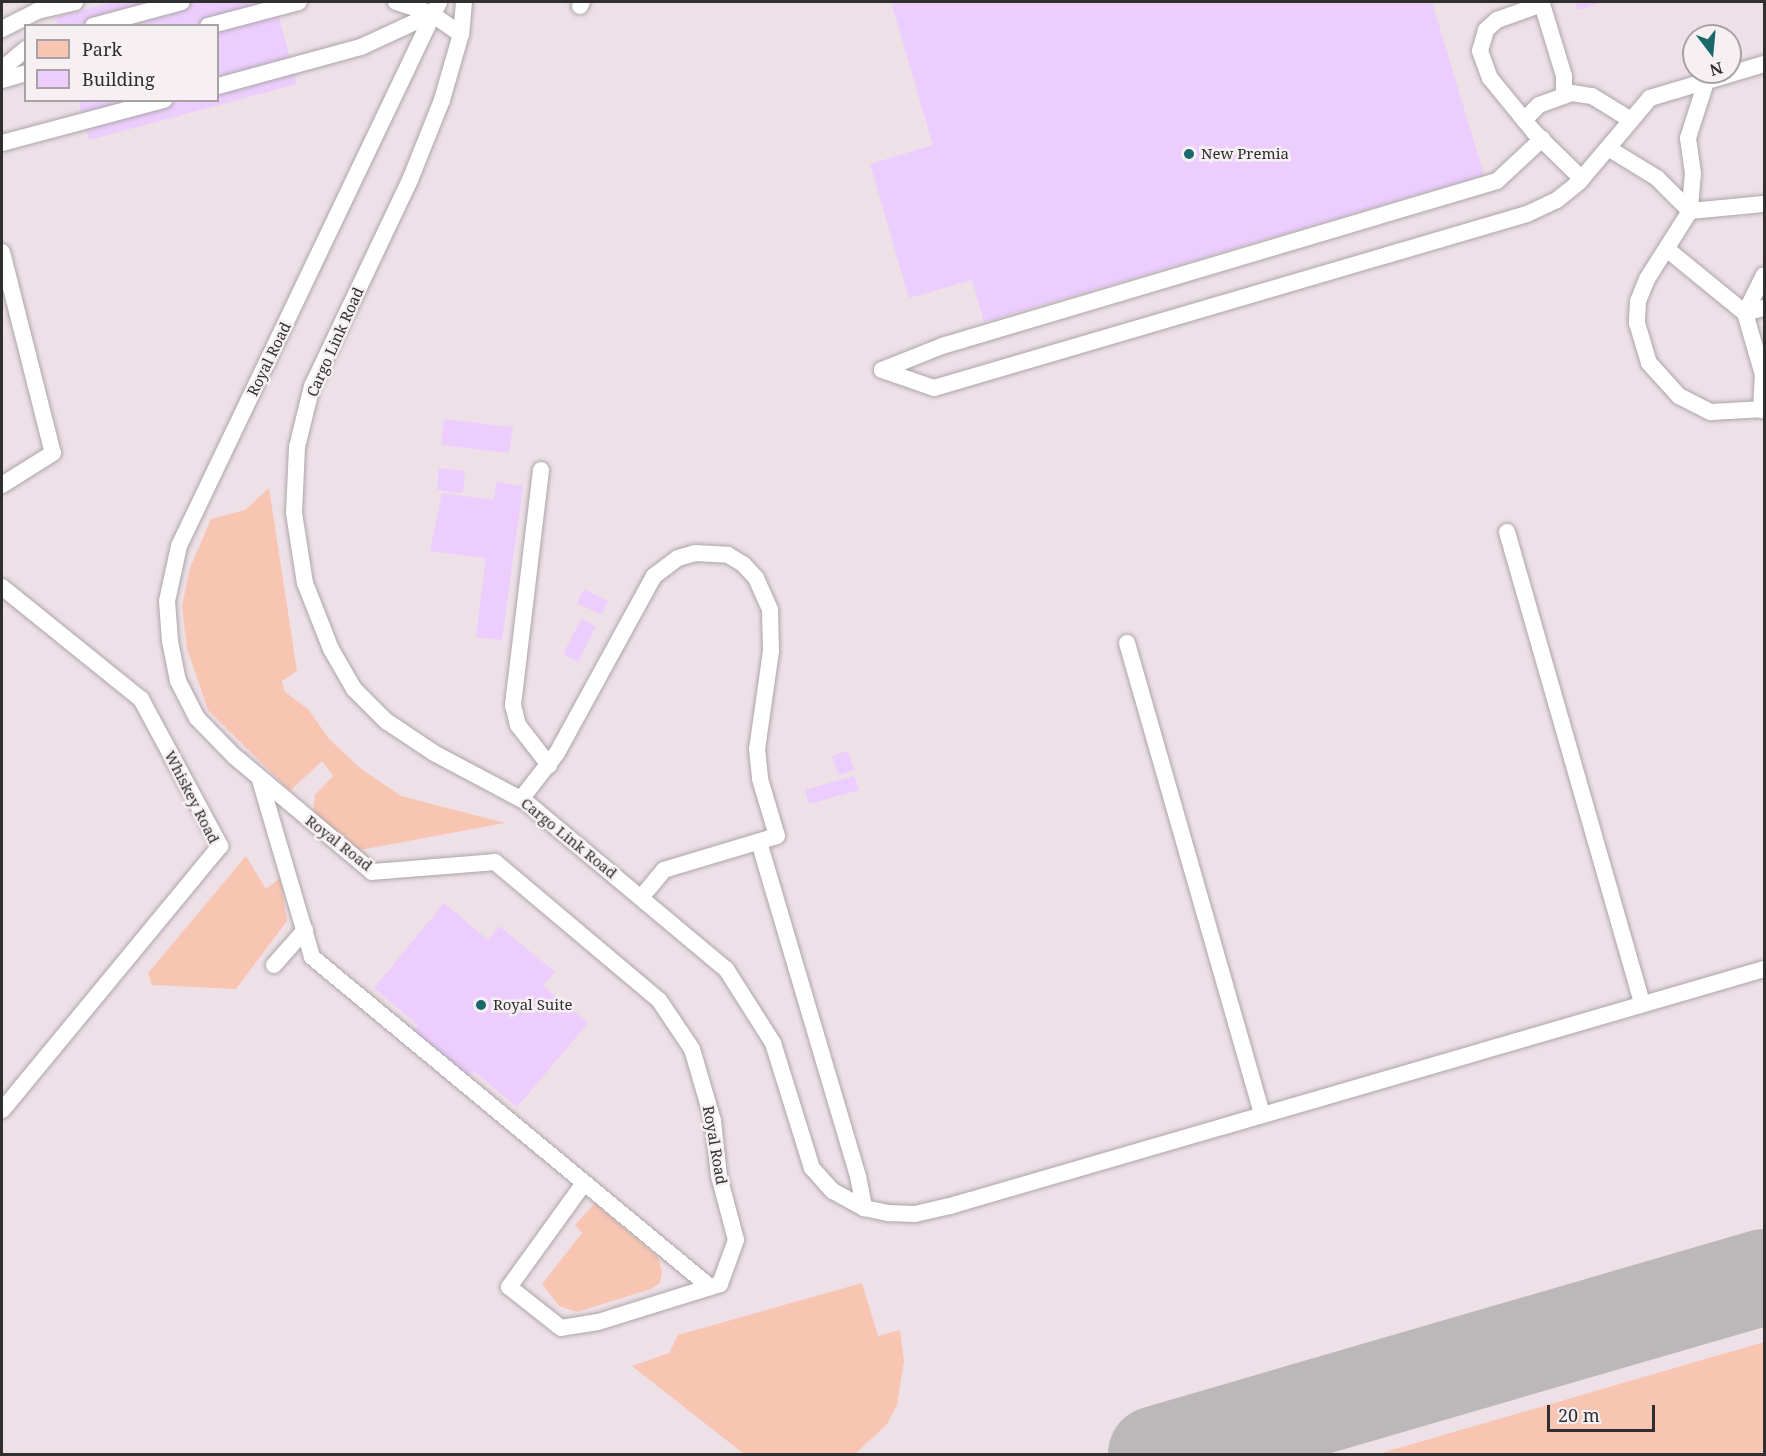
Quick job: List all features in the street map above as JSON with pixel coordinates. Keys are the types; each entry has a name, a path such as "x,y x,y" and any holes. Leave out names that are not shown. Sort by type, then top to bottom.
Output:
{"lane":[{"path":"2,29 37,11 75,2"},
{"path":"100,24 182,2"},
{"path":"216,24 299,2"},
{"path":"396,2 436,8 461,34"},
{"name":"Cargo Link Road","path":"464,2 461,34 442,100 410,180 312,386 297,447 294,513 305,583 331,649 354,689 386,721 434,753 521,799 726,969 773,1043 812,1168 832,1191 864,1208"},
{"path":"1564,95 1564,76 1542,4 1511,7 1486,30 1480,51 1490,78 1524,120 1582,179"},
{"path":"219,86 361,47 436,8"},
{"name":"Royal Road","path":"436,8 179,546 167,601 178,681 197,717 260,779 372,872 495,861 659,1000 692,1049 713,1121 719,1176 736,1240 720,1284 710,1287"},
{"path":"2,69 24,51"},
{"path":"1742,70 1764,64"},
{"path":"2,80 24,74"},
{"path":"1542,139 1497,181 942,346 882,370 934,388 1503,223 1557,200 1582,179 1650,98 1696,84"},
{"path":"1668,250 1745,313 1763,375 1763,411 1710,412 1679,396 1650,363 1637,323 1638,301 1690,211 1693,173 1688,138 1705,84"},
{"path":"1524,120 1539,105 1564,95 1592,96 1632,120"},
{"path":"2,143 156,102"},
{"path":"1608,147 1657,178 1690,211"},
{"path":"1690,211 1764,204"},
{"path":"2,252 53,453 2,485"},
{"path":"1745,313 1764,274"},
{"path":"1745,313 1764,308"},
{"path":"541,470 513,705 518,725 549,765"},
{"path":"1507,532 1642,1004"},
{"path":"521,799 549,765 654,576 678,558 695,553 728,555 756,578 770,610 772,631 757,749 760,779 777,836 664,870 641,897"},
{"name":"Whiskey Road","path":"2,587 141,699 220,846 2,1110"},
{"path":"1127,643 1262,1115"},
{"path":"260,779 312,957 710,1287"},
{"path":"759,842 858,1176 864,1208 915,1214 950,1206 1764,969"},
{"path":"274,965 305,930"},
{"path":"584,1183 509,1287 561,1328 598,1322 710,1287"}],"shaded area":[{"path":"2,2 1764,2 1764,1454 2,1454"}],"green space":[{"path":"269,488 297,671 282,681 285,692 308,709 329,739 360,768 401,796 505,823 360,850 313,815 315,795 333,776 322,761 290,791 208,710 187,649 182,606 190,568 211,519 245,510"},
{"path":"246,856 266,889 280,878 287,921 236,989 152,985 148,973"},
{"path":"595,1203 658,1257 662,1272 660,1283 651,1289 577,1312 559,1306 542,1284 582,1233 575,1225"},
{"path":"862,1283 878,1336 900,1330 904,1361 897,1405 887,1424 855,1454 744,1454 632,1366 669,1353 678,1335"},
{"path":"1764,1342 1764,1454 1378,1454"}],"building":[{"path":"114,2 275,2 297,84 89,140 79,102 219,102 219,24 58,24 56,17"},
{"name":"New Premia","path":"891,2 1432,2 1484,175 984,322 972,280 909,298 870,164 933,145"},
{"path":"1575,2 1604,2 1577,10"},
{"path":"444,419 513,427 509,453 441,445"},
{"path":"439,468 465,471 463,493 437,490"},
{"path":"496,482 523,486 502,640 476,637 486,558 430,551 442,493 494,500"},
{"path":"584,589 608,601 602,615 577,603"},
{"path":"581,619 596,626 578,662 563,654"},
{"path":"848,751 854,770 838,775 832,756"},
{"path":"854,776 859,790 809,804 805,790"},
{"name":"Royal Suite","path":"444,903 488,940 499,926 555,972 543,986 588,1023 517,1107 474,1071 462,1085 406,1038 418,1025 374,988"}],"taxiway":[{"path":"1156,1454 1764,1277"}],"place":[{"name":"New Premia","path":"1189,154"},
{"name":"Royal Suite","path":"481,1005"}]}
